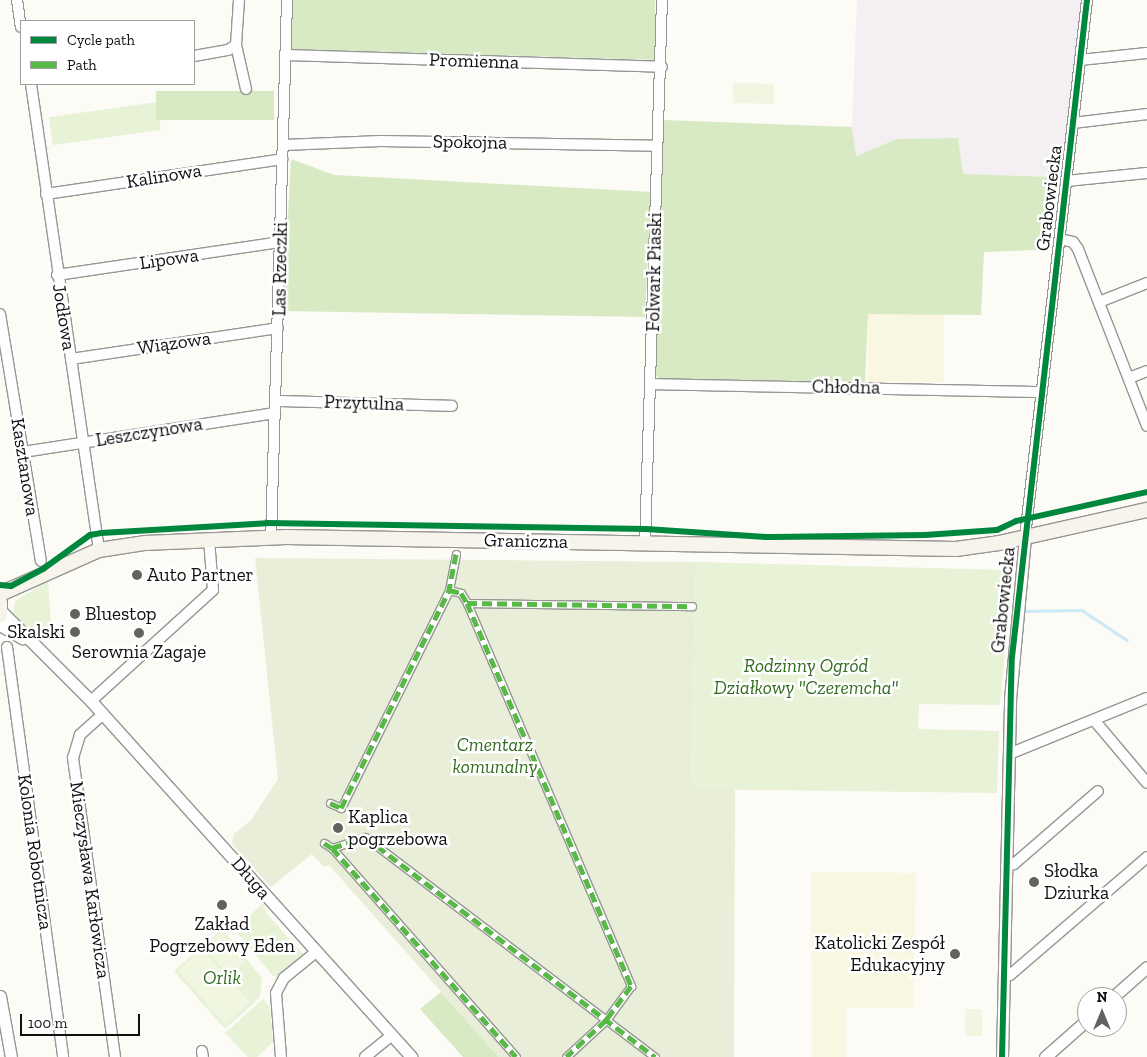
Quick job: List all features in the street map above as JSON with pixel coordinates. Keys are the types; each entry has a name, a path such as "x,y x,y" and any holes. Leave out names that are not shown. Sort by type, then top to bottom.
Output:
{"main road":[{"name":"Graniczna","path":"1,609 34,580 99,550 209,539 271,537 956,549 1025,537 1147,510"}],"street":[{"path":"17,0 20,20"},
{"path":"239,0 236,45 246,89"},
{"name":"Las Rzeczki","path":"271,537 287,0"},
{"name":"Folwark Piaski","path":"646,543 657,146 662,67 662,0"},
{"name":"Grabowiecka","path":"1002,1057 1012,657 1087,0"},
{"path":"195,56 228,50 236,45"},
{"path":"1080,60 1147,53"},
{"name":"Promienna","path":"286,55 662,67"},
{"name":"Jodłowa","path":"30,85 71,359 81,442 99,550"},
{"path":"1073,123 1147,114"},
{"name":"Spokojna","path":"283,145 381,141 657,146"},
{"name":"Kalinowa","path":"46,194 282,158"},
{"path":"1066,181 1147,173"},
{"path":"1060,239 1073,242 1078,248 1147,426"},
{"name":"Lipowa","path":"57,275 280,242"},
{"path":"1099,302 1147,283"},
{"name":"Kasztanowa","path":"0,314 41,561"},
{"name":"Wiązowa","path":"71,359 278,328"},
{"path":"1129,378 1147,371"},
{"name":"Chłodna","path":"651,384 1042,392"},
{"name":"Przytulna","path":"276,400 452,406"},
{"name":"Leszczynowa","path":"24,452 275,412"},
{"path":"91,701 213,590 209,539"},
{"path":"330,803 341,808 449,590 456,554"},
{"path":"449,590 461,593 467,602 631,986 606,1020 566,1057"},
{"path":"467,602 692,606"},
{"name":"Długa","path":"1,609 91,701 411,1057"},
{"name":"Kolonia Robotnicza","path":"7,647 63,1057"},
{"path":"1009,754 1147,698"},
{"name":"Mieczysława Karłowicza","path":"102,715 80,735 73,758 115,1057"},
{"path":"1094,720 1147,783"},
{"path":"1006,866 1014,864 1098,791"},
{"path":"332,848 365,837 655,1057"},
{"path":"324,843 332,848 516,1057"},
{"path":"1004,975 1010,975 1147,857"},
{"path":"281,1057 276,993 284,978 316,952"},
{"path":"1124,987 1147,967"},
{"path":"0,996 11,1057"},
{"path":"1045,1057 1077,1029"},
{"path":"365,1057 392,1036"}],"shaded area":[{"path":"857,0 1081,0 1061,176 963,175 958,138 897,139 856,156 852,127"},
{"path":"868,314 944,314 944,382 868,382"},
{"path":"811,872 916,873 913,1008 846,1008 846,1057 812,1057"}],"green space":[{"path":"290,0 655,0 656,60 288,49"},
{"path":"733,83 774,84 774,104 733,103"},
{"path":"156,91 274,91 274,120 156,120"},
{"path":"157,102 161,130 53,145 49,117"},
{"path":"663,120 852,127 856,156 897,139 958,138 963,174 1057,177 1050,233 1043,235 1037,250 984,252 981,315 868,314 865,382 660,379 653,373"},
{"path":"291,159 334,175 651,192 645,317 283,311"},
{"name":"Cmentarz komunalny","path":"255,558 696,562 691,788 735,789 734,1057 499,1057 329,865 324,867 312,854 271,887 232,844 234,834 251,820 278,779"},
{"name":"Rodzinny Ogród Działkowy \"Czeremcha\"","path":"696,562 1009,570 1012,575 1000,705 919,704 918,729 999,731 997,793 691,789"},
{"path":"48,581 51,625 46,635 32,633 13,617 15,601"},
{"path":"263,903 267,914 304,955 278,977 273,976 235,930"},
{"name":"Orlik","path":"222,929 262,978 260,997 225,1029 174,971"},
{"path":"221,932 246,960 229,976 204,947"},
{"path":"202,949 250,1003 226,1025 177,971"},
{"path":"441,992 499,1057 463,1057 420,1009"},
{"path":"263,999 270,1007 273,1042 257,1057 248,1057 225,1033"},
{"path":"965,1009 982,1009 982,1036 965,1036"}],"waterway":[{"path":"1023,611 1082,610 1127,640"}],"marked path":[{"path":"456,554 449,590 461,593 467,603 631,986 606,1020 566,1057"},
{"path":"330,803 341,808 449,590"},
{"path":"467,603 692,606"},
{"path":"332,848 365,837 655,1057"},
{"path":"324,843 332,848 516,1057"}],"cycle path":[{"path":"1002,1057 1012,657 1087,0"},
{"path":"0,585 11,586 43,569 90,535 101,533 267,523 646,529 766,537 925,535 997,530 1016,521 1147,492"}],"place":[{"name":"Auto Partner","path":"137,575"},
{"name":"Bluestop","path":"75,614"},
{"name":"Skalski","path":"75,632"},
{"name":"Serownia Zagaje","path":"139,633"},
{"name":"Kaplica pogrzebowa","path":"338,828"},
{"name":"Słodka Dziurka","path":"1034,882"},
{"name":"Zakład Pogrzebowy Eden","path":"222,905"},
{"name":"Katolicki Zespół Edukacyjny","path":"955,954"}]}
